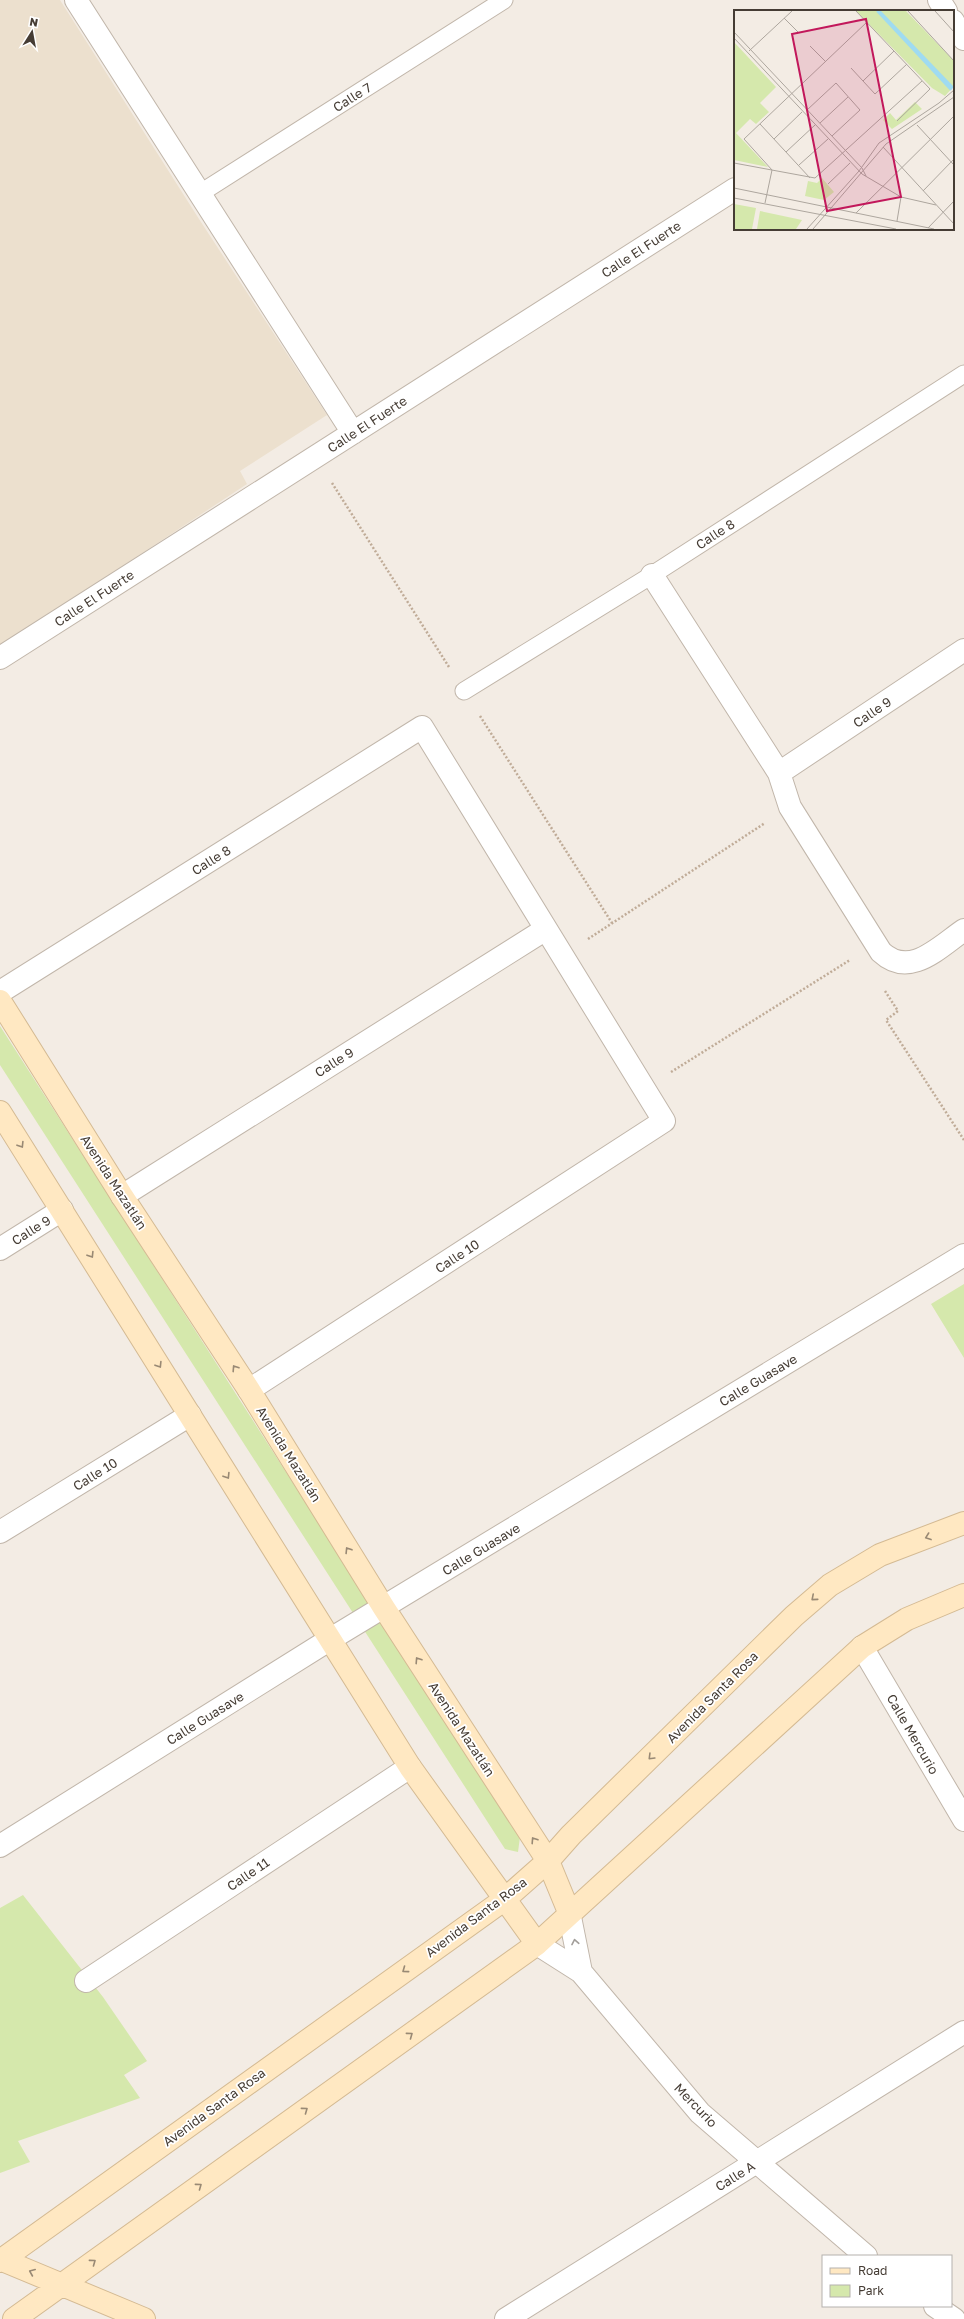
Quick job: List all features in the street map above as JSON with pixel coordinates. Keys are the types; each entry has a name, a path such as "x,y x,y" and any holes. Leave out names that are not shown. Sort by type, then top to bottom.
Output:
{"main road":[{"name":"Avenida Mazatlán","path":"0,1001 122,1196 250,1390 384,1608 548,1861 570,1912"},
{"path":"0,1112 329,1640 410,1767 538,1944"},
{"name":"Avenida Santa Rosa","path":"1,2260 505,1898 548,1861 576,1830 794,1616 830,1585 880,1555 964,1523"},
{"path":"14,2319 538,1944 570,1912 862,1647 907,1618 964,1595"},
{"path":"1,2260 144,2319"}],"street":[{"path":"76,0 353,433"},
{"path":"939,0 945,10"},
{"path":"954,23 964,39"},
{"path":"954,49 964,43"},
{"name":"Calle El Fuerte","path":"0,658 734,190"},
{"path":"652,575 779,773 790,807 875,943 887,957 896,962 908,963 918,961 964,930"},
{"name":"Calle 9","path":"779,773 964,650"},
{"name":"Calle 8","path":"0,992 422,727 546,928"},
{"path":"546,928 644,1088"},
{"name":"Calle 9","path":"122,1196 546,928"},
{"name":"Calle 10","path":"250,1390 664,1121 644,1088"},
{"name":"Calle 9","path":"0,1249 62,1210"},
{"name":"Calle Guasave","path":"0,1846 329,1640 964,1255"},
{"name":"Calle 10","path":"0,1532 190,1416"},
{"name":"Calle Mercurio","path":"862,1647 964,1820"},
{"name":"Calle 11","path":"86,1982 410,1767"},
{"path":"570,1912 581,1972"},
{"name":"Mercurio","path":"538,1944 581,1972 700,2113 865,2255"},
{"name":"Calle A","path":"506,2319 964,2032"},
{"path":"936,2307 954,2319"}],"lane":[{"name":"Calle 7","path":"199,194 504,0"},
{"name":"Calle 8","path":"464,691 652,575 964,374"}],"path":[{"path":"562,955 790,807"},
{"path":"644,1088 860,954 875,943"},
{"path":"881,986 898,1011 886,1020 964,1140"}],"shaded area":[{"path":"0,0 60,0 199,219 327,415 240,471 247,484 0,647"}],"green space":[{"path":"0,1026 520,1837 518,1852 505,1849 0,1065"},
{"path":"964,1284 964,1358 931,1304"},
{"path":"23,1895 103,1997 147,2061 124,2075 140,2098 18,2141 30,2162 0,2173 0,1908"}]}
